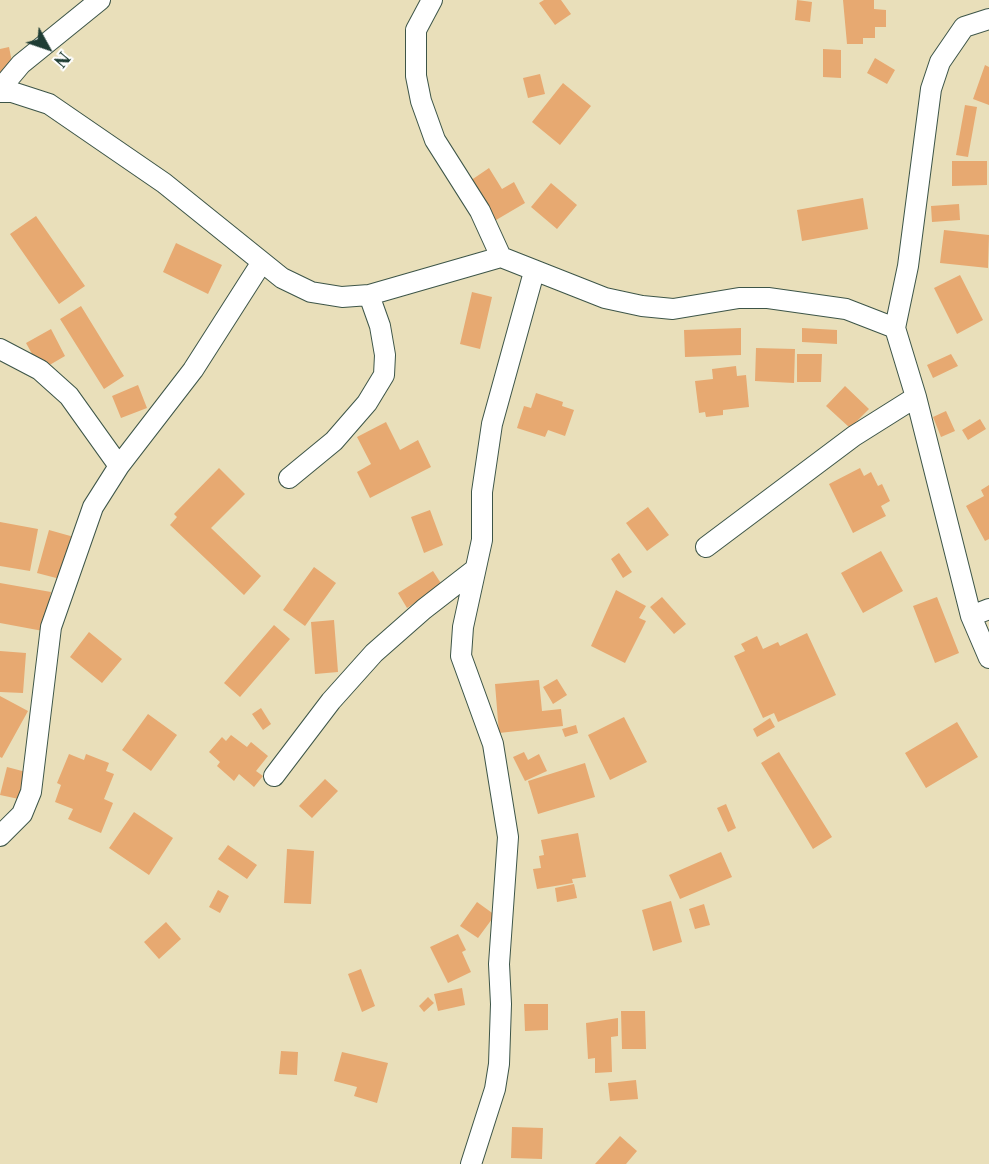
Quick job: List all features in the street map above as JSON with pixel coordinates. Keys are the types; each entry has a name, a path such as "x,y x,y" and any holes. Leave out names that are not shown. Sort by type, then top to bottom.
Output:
{"street":[{"path":"432,0 416,30 416,76 421,101 435,140 480,212 501,257"},
{"path":"97,1 21,64 0,90 50,104 164,183 282,278 311,292 342,297 369,295 501,257 534,272 605,298 642,306 673,309 739,298 799,301 846,309 895,328"},
{"path":"989,19 964,27 940,62 932,89 908,266 895,328 980,613 989,658"},
{"path":"0,836 22,814 31,792 51,627 93,507 119,466 193,370 261,262"},
{"path":"471,1164 495,1089 499,1064 501,1004 499,964 508,837 493,744 462,656 463,627 473,571 482,540 482,492 492,424 534,272"},
{"path":"289,478 334,441 367,403 384,375 385,355 380,326 369,295"},
{"path":"0,349 40,370 69,396 119,466"},
{"path":"706,547 771,501 854,436 916,397"},
{"path":"274,776 331,701 374,653 424,609 473,571"}],"building":[{"path":"544,0 561,0 571,14 555,25 539,3"},
{"path":"797,0 812,2 810,22 795,20"},
{"path":"843,0 874,0 874,9 886,10 886,27 875,27 875,38 863,38 863,44 847,44"},
{"path":"9,47 14,72 0,75 0,49"},
{"path":"823,49 841,50 841,78 823,77"},
{"path":"875,58 895,70 887,84 867,73"},
{"path":"985,65 989,67 989,105 973,99"},
{"path":"540,74 545,94 528,98 523,78"},
{"path":"563,83 591,106 560,145 532,122"},
{"path":"965,105 977,107 968,157 956,155"},
{"path":"952,161 987,161 987,185 952,186"},
{"path":"489,168 502,189 514,182 525,203 491,223 467,183"},
{"path":"551,183 577,205 557,229 531,207"},
{"path":"863,198 868,229 802,241 797,210"},
{"path":"959,204 960,220 932,222 931,206"},
{"path":"36,216 85,286 59,304 10,234"},
{"path":"944,230 989,235 988,268 940,263"},
{"path":"176,243 222,265 208,294 163,272"},
{"path":"960,275 983,320 957,334 934,288"},
{"path":"472,292 492,297 480,349 460,344"},
{"path":"81,306 124,376 104,389 60,319"},
{"path":"741,328 741,355 685,357 684,330"},
{"path":"802,328 837,330 837,344 802,342"},
{"path":"51,329 65,356 41,370 26,343"},
{"path":"756,348 795,349 794,383 755,381"},
{"path":"797,354 822,354 821,382 797,382"},
{"path":"951,354 958,366 933,378 927,365"},
{"path":"736,366 737,376 746,375 749,407 723,410 723,415 706,417 705,412 699,413 695,381 713,379 712,369"},
{"path":"138,385 147,408 121,418 112,396"},
{"path":"845,386 869,409 850,428 826,406"},
{"path":"536,393 563,402 562,406 574,410 565,436 548,430 545,437 517,428 524,406 531,408"},
{"path":"946,411 955,431 941,437 933,417"},
{"path":"980,419 986,429 968,440 962,430"},
{"path":"386,422 400,450 418,440 431,467 370,498 357,472 371,464 357,437"},
{"path":"219,468 245,494 211,528 261,576 244,595 170,525 177,517 174,514"},
{"path":"860,468 864,476 871,472 878,486 882,484 890,501 881,506 886,516 853,533 829,484"},
{"path":"989,485 989,539 985,541 966,506 984,496 981,490"},
{"path":"648,507 669,535 647,551 626,523"},
{"path":"430,510 443,545 424,553 411,517"},
{"path":"0,522 38,529 30,571 0,566"},
{"path":"49,530 74,537 64,580 37,573"},
{"path":"881,551 903,591 863,613 841,573"},
{"path":"619,553 632,572 623,578 611,559"},
{"path":"314,567 336,583 305,626 283,610"},
{"path":"433,571 442,585 407,608 398,593"},
{"path":"0,583 51,592 43,631 0,623"},
{"path":"616,590 646,606 639,618 646,621 625,663 591,646"},
{"path":"662,597 686,624 674,634 650,607"},
{"path":"937,597 959,653 935,663 913,606"},
{"path":"334,620 338,672 315,674 311,622"},
{"path":"274,625 290,639 240,697 224,683"},
{"path":"89,632 122,659 102,683 70,657"},
{"path":"807,633 836,695 778,722 774,713 763,718 734,656 745,651 741,644 757,636 763,649 778,642 780,646"},
{"path":"0,651 26,653 23,693 0,692"},
{"path":"557,679 567,695 553,704 543,687"},
{"path":"539,680 542,711 561,709 563,726 499,733 495,684"},
{"path":"0,696 28,711 2,758 0,757"},
{"path":"261,708 271,724 263,730 252,714"},
{"path":"148,714 177,735 151,771 122,750"},
{"path":"624,717 647,762 610,780 588,735"},
{"path":"770,718 775,727 757,737 753,729"},
{"path":"957,722 978,757 926,788 905,753"},
{"path":"576,725 578,733 565,737 562,729"},
{"path":"231,735 247,747 251,742 268,756 256,771 263,776 254,787 239,774 234,781 217,766 220,762 209,752 222,737 226,741"},
{"path":"524,752 528,760 539,754 547,771 525,781 513,757"},
{"path":"779,752 832,837 813,849 761,763"},
{"path":"69,754 84,760 86,754 109,763 106,771 114,774 104,799 113,803 101,833 68,819 73,809 55,802 61,785 57,783"},
{"path":"585,763 595,797 538,814 528,781"},
{"path":"7,767 26,772 19,799 0,795"},
{"path":"325,779 338,791 312,818 299,806"},
{"path":"726,804 736,828 728,832 717,808"},
{"path":"134,812 173,838 149,875 109,848"},
{"path":"578,833 586,877 572,879 573,883 537,889 533,869 541,868 539,856 544,855 541,840"},
{"path":"228,845 257,865 247,879 218,859"},
{"path":"287,849 314,851 311,904 284,903"},
{"path":"721,852 732,877 680,899 669,875"},
{"path":"574,884 577,898 557,902 555,888"},
{"path":"218,890 229,896 220,913 209,907"},
{"path":"671,901 682,942 653,951 642,910"},
{"path":"477,902 495,915 478,938 460,926"},
{"path":"704,904 710,925 695,929 689,909"},
{"path":"166,922 181,939 159,959 144,942"},
{"path":"458,934 466,950 462,952 471,972 448,983 430,947"},
{"path":"361,969 375,1006 362,1012 348,974"},
{"path":"462,988 465,1005 438,1011 434,994"},
{"path":"428,997 434,1003 424,1012 419,1006"},
{"path":"524,1004 548,1004 548,1030 525,1031"},
{"path":"621,1011 645,1011 646,1049 622,1049"},
{"path":"618,1018 618,1036 611,1037 612,1072 595,1073 595,1058 588,1059 586,1023"},
{"path":"281,1051 298,1052 297,1075 279,1074"},
{"path":"342,1052 388,1063 377,1103 354,1096 357,1087 334,1081"},
{"path":"636,1080 638,1099 610,1101 608,1083"},
{"path":"512,1127 543,1128 542,1159 511,1158"},
{"path":"620,1136 637,1151 626,1164 595,1164"}]}
